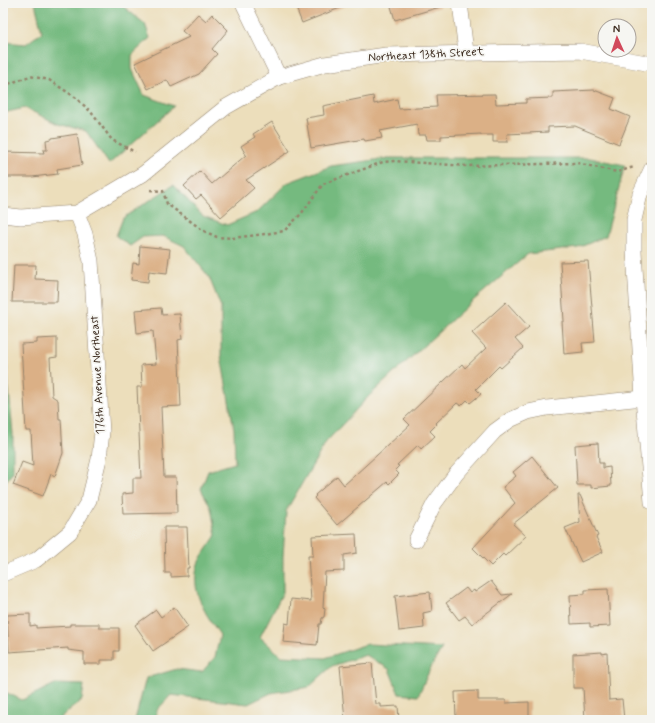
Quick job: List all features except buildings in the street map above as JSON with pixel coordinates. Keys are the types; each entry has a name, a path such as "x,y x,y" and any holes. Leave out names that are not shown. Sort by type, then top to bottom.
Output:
{"street":[{"path":"243,3 279,76"},
{"path":"460,3 466,52"},
{"name":"Northeast 138th Street","path":"3,215 21,217 77,214 142,174 226,107 279,76 325,64 386,55 466,52 580,51 652,64"},
{"path":"652,168 640,194 634,220 634,251 643,398 652,502"},
{"name":"176th Avenue Northeast","path":"3,574 36,560 70,532 89,500 99,459 102,432 91,261 85,234 77,214"},
{"path":"416,540 434,504 456,474 495,431 510,420 528,412 547,408 643,398"}],"path":[{"path":"3,86 30,76 49,80 75,97 91,112 112,140 135,152"},
{"path":"149,190 163,191 167,204 204,231 217,237 232,238 284,230 300,214 323,184 383,162 395,161 467,166 577,163 617,172 635,167"}],"green space":[{"path":"35,3 119,3 145,24 150,38 132,55 132,69 144,95 174,106 109,164 86,131 58,124 25,108 3,113 3,42 26,44 42,32"},
{"path":"389,158 590,158 625,165 606,236 578,248 528,254 467,306 369,396 326,442 286,511 283,556 283,592 260,637 281,656 325,658 367,644 442,648 431,667 418,696 399,694 389,669 366,655 332,666 309,687 271,693 248,704 171,695 157,710 156,720 135,720 146,678 177,669 202,672 215,657 220,635 201,603 196,586 198,563 216,535 211,508 201,489 208,471 235,463 234,429 221,356 221,307 209,277 184,246 163,236 143,237 130,246 116,236 123,218 173,185 203,216 227,225 257,212 287,183 331,166"},
{"path":"3,328 13,434 13,472 3,485"},
{"path":"55,684 84,685 82,700 62,716 61,720 3,720 3,691 22,700"}]}
